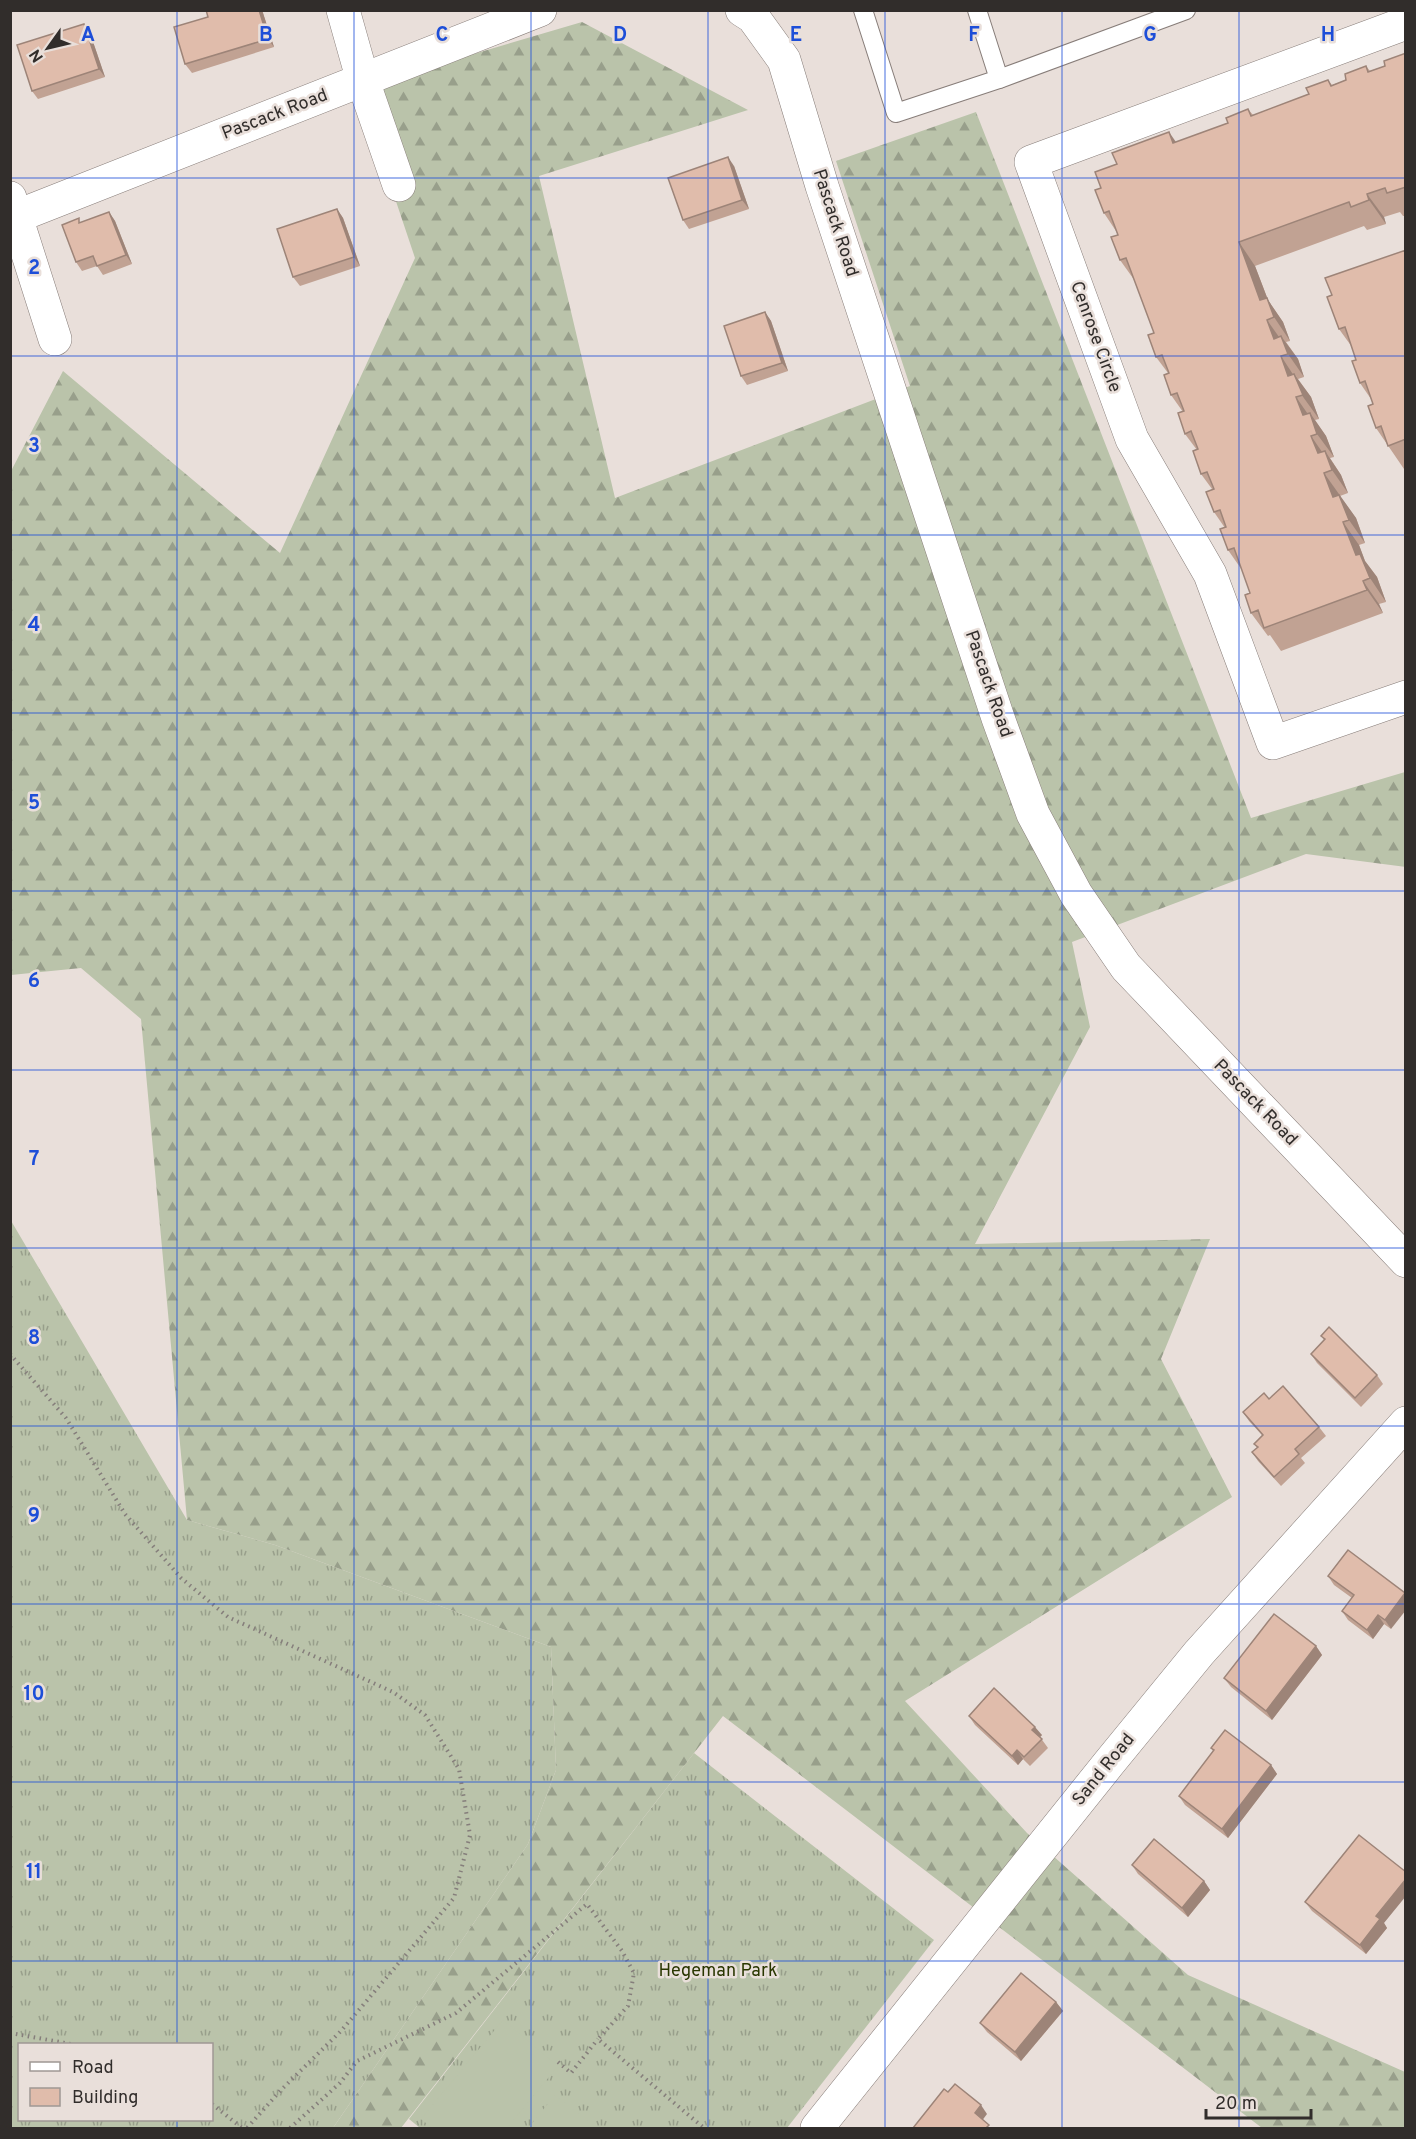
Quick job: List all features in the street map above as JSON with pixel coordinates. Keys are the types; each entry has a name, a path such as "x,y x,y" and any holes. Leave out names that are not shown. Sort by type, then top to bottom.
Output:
{"street":[{"path":"343,10 363,81 399,185"},
{"name":"Pascack Road","path":"13,212 363,81 540,10"},
{"name":"Pascack Road","path":"742,10 753,18 784,60 826,197 998,718 1033,814 1076,894 1126,967 1406,1261"},
{"name":"Cenrose Circle","path":"1406,23 1031,162 1132,439 1210,574 1273,743 1406,696"},
{"path":"13,212 55,339"},
{"name":"Sand Road","path":"825,2125 1108,1763 1199,1653 1406,1424"}],"lane":[{"path":"863,10 896,113 1186,10"},
{"path":"977,10 999,78"}],"path":[{"path":"10,1354 66,1418 126,1514 181,1578 228,1617 393,1692 425,1715 459,1769 470,1835 454,1898 341,2031 281,2090 247,2128"},
{"path":"290,2128 340,2083 357,2061 456,2013 587,1904 622,1951 634,1973 628,2006 571,2073 558,2062"},
{"path":"10,2033 65,2043"},
{"path":"598,2039 704,2128"},
{"path":"213,2105 242,2128"}],"green space":[{"path":"582,22 748,110 539,176 615,498 910,386 836,161 976,112 1251,818 1405,772 1406,867 1306,854 1072,942 1090,1027 975,1244 1210,1239 1161,1359 1232,1497 905,1701 1027,1833 1188,1975 1405,2072 1405,2128 1262,2128 723,1716 401,2128 333,2128 528,1844 556,1770 551,1647 275,1545 187,1520 141,1019 81,968 11,975 10,473 63,371 280,553 415,258 358,88"},
{"path":"10,1219 187,1520 275,1545 551,1647 556,1770 528,1844 333,2128 11,2128"},
{"name":"Hegeman Park","path":"694,1753 934,1940 787,2128 420,2128 409,2119"},
{"path":"503,2020 558,2066 507,2128 432,2128 421,2119"},
{"path":"555,2095 597,2128 528,2128"}],"building":[{"path":"206,10 259,10 268,39 185,64 174,27 208,17"},
{"path":"84,24 99,69 32,91 17,45"},
{"path":"1406,53 1406,187 1387,193 1385,188 1367,194 1369,200 1351,207 1349,202 1239,242 1260,300 1267,298 1274,317 1267,320 1274,339 1281,336 1288,354 1281,356 1288,376 1294,374 1303,395 1296,397 1303,415 1310,413 1317,434 1311,436 1318,453 1325,451 1332,470 1324,473 1333,497 1339,495 1349,520 1343,522 1356,555 1360,554 1370,578 1363,581 1367,590 1264,628 1258,610 1251,613 1245,595 1250,593 1234,548 1228,550 1220,529 1226,527 1220,510 1214,512 1206,492 1214,489 1207,472 1201,474 1193,451 1198,449 1191,431 1185,434 1178,413 1184,411 1177,393 1171,395 1164,375 1169,373 1162,355 1156,357 1148,335 1154,333 1126,258 1120,260 1111,237 1118,235 1109,211 1104,213 1095,190 1101,188 1095,172 1117,164 1112,153 1169,132 1173,143 1228,123 1226,118 1248,109 1251,116 1309,94 1306,88 1328,80 1331,86 1346,80 1345,74 1366,66 1368,72 1385,66 1384,61"},
{"path":"728,157 742,200 683,220 668,178"},
{"path":"337,209 354,257 293,277 277,229"},
{"path":"109,212 126,255 97,266 93,256 76,262 62,225 79,218 79,223"},
{"path":"1406,250 1406,439 1388,446 1381,426 1376,428 1368,406 1373,404 1365,381 1360,383 1352,361 1356,360 1345,327 1339,329 1327,297 1332,295 1325,278"},
{"path":"765,312 782,363 741,376 724,326"},
{"path":"1329,1327 1377,1375 1355,1398 1311,1354 1325,1339 1321,1336"},
{"path":"1283,1386 1319,1427 1295,1449 1299,1454 1274,1477 1252,1452 1258,1447 1254,1444 1263,1435 1243,1412 1264,1393 1269,1399"},
{"path":"1348,1550 1405,1593 1385,1620 1378,1615 1367,1630 1342,1611 1354,1595 1328,1576"},
{"path":"1274,1614 1316,1646 1266,1711 1224,1678"},
{"path":"994,1688 1035,1727 1032,1730 1042,1739 1024,1757 1017,1750 1012,1756 969,1716"},
{"path":"1225,1730 1271,1765 1222,1829 1179,1796 1214,1750 1211,1748"},
{"path":"1359,1835 1406,1872 1406,1879 1376,1916 1380,1919 1360,1945 1305,1902"},
{"path":"1154,1839 1204,1881 1182,1908 1132,1865"},
{"path":"1021,1973 1056,2002 1015,2052 980,2023"},
{"path":"955,2084 981,2105 975,2113 989,2125 986,2128 913,2128 944,2089 948,2092"}]}
